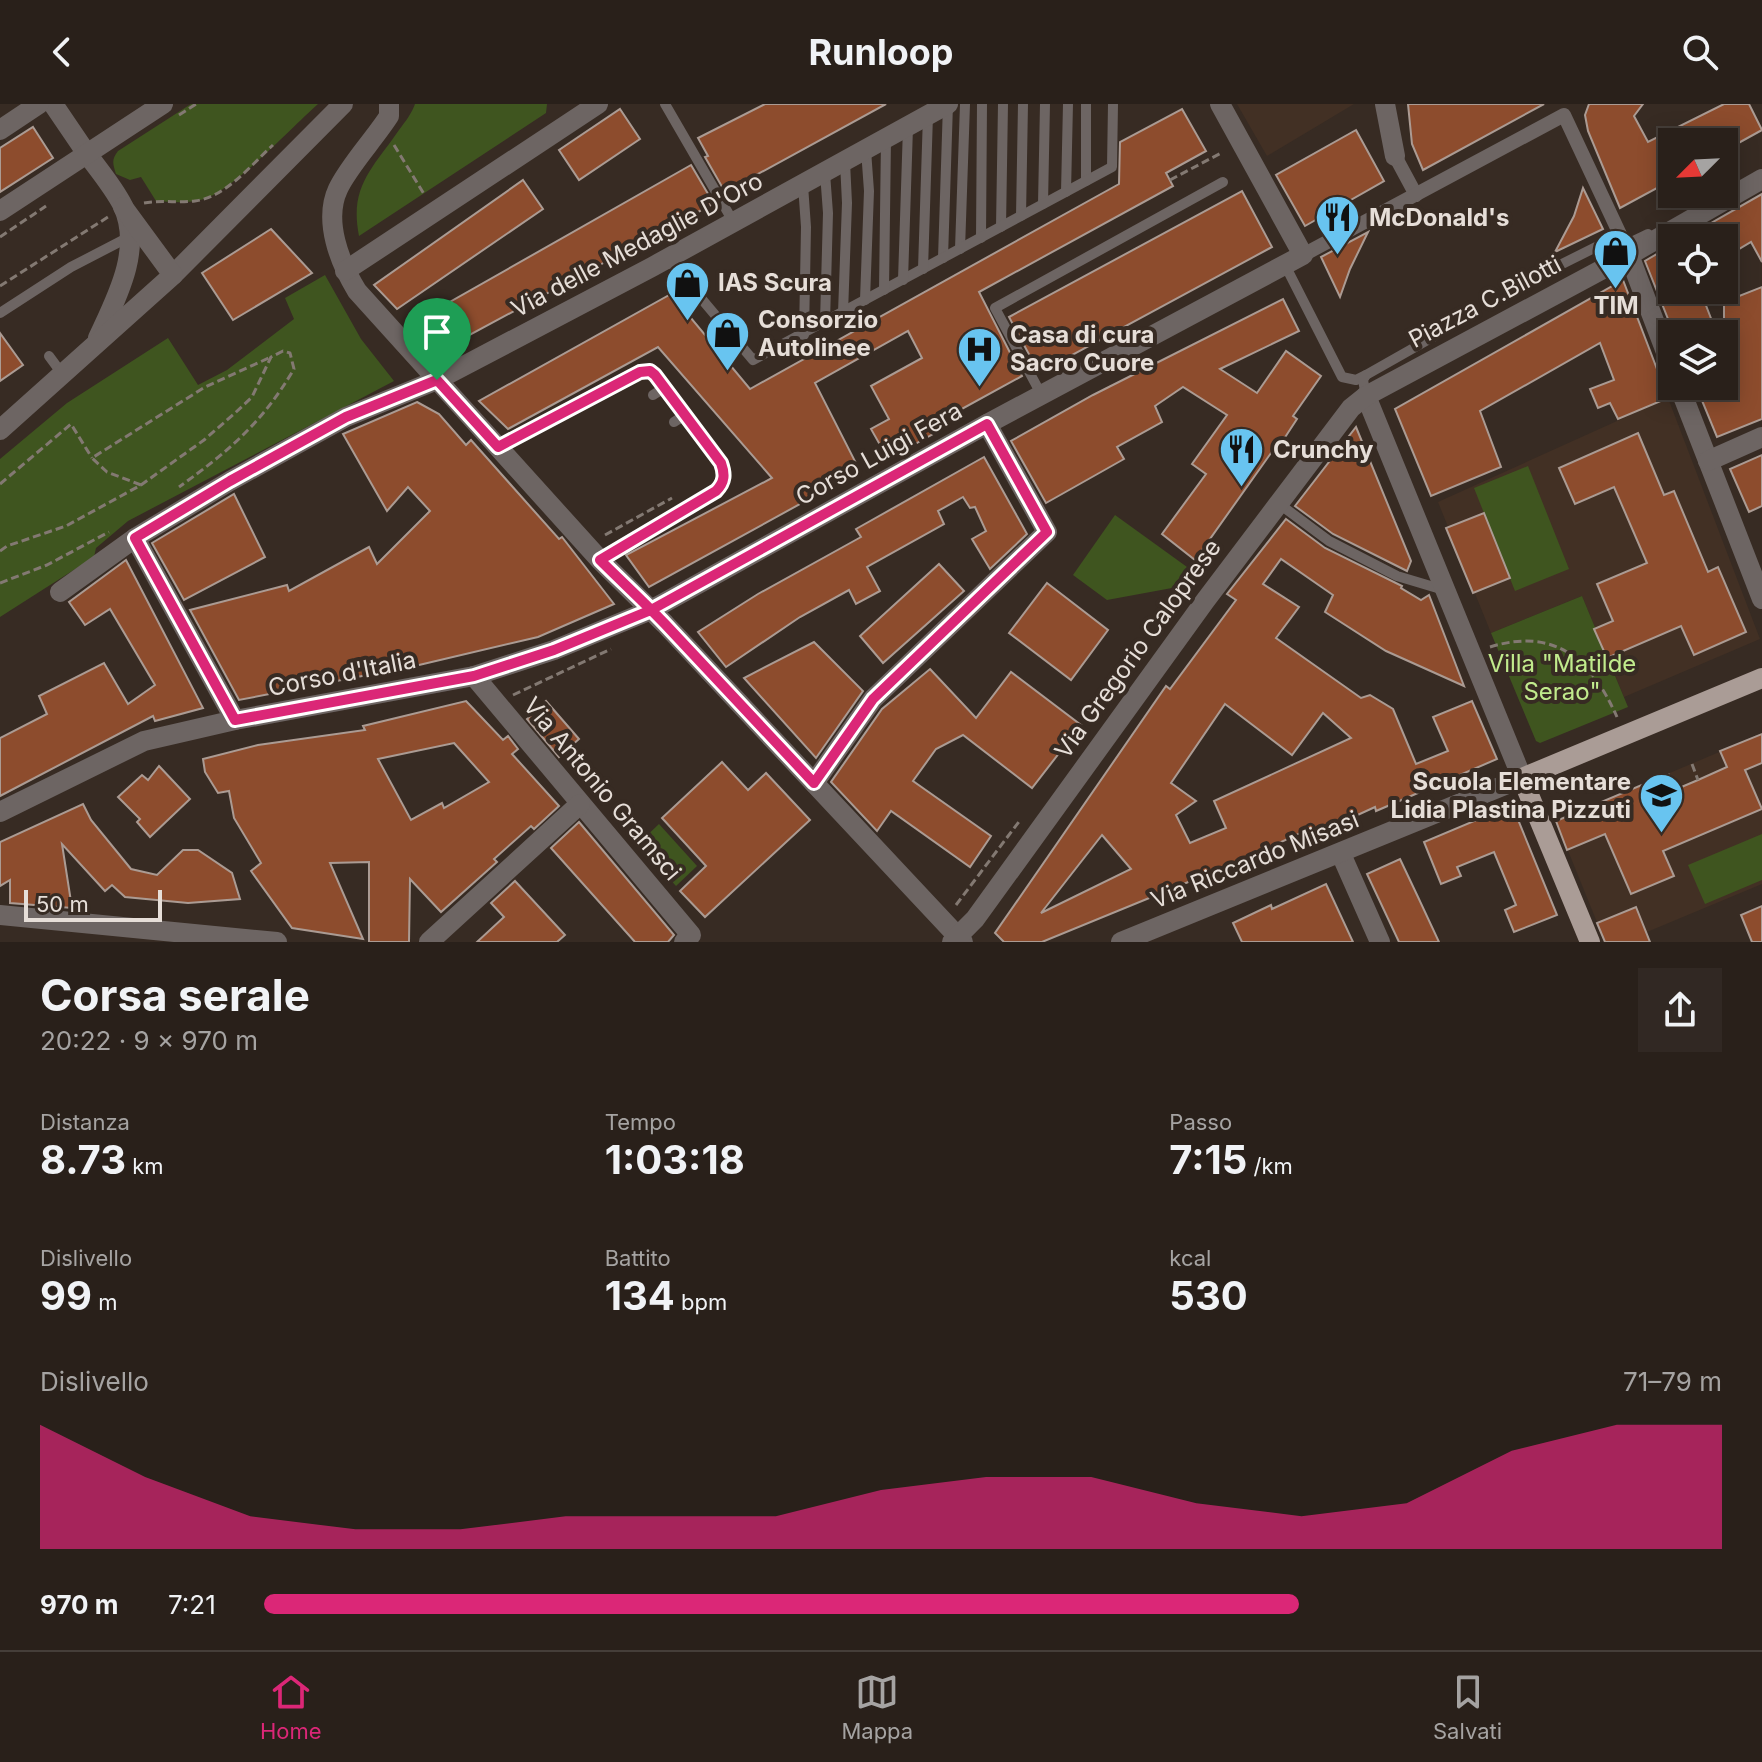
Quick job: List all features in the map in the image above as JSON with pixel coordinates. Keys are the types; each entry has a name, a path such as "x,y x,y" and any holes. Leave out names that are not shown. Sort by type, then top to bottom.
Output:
{"main road":[{"name":"Via Riccardo Misasi","path":"1522,778 1762,678"},
{"path":"1522,778 1590,942"}],"street":[{"path":"0,130 39,104"},
{"path":"53,104 173,275"},
{"path":"0,211 163,104"},
{"path":"0,430 173,275 343,104"},
{"path":"389,104 389,116 338,190 333,231 345,271 357,291 600,560 814,783 958,940"},
{"path":"345,271 598,104"},
{"name":"Via delle Medaglie D'Oro","path":"60,592 135,538 346,417 437,380 668,259 948,104"},
{"path":"1220,104 1294,260 1567,109 1658,331"},
{"path":"1385,104 1395,156 1416,195"},
{"name":"Piazza C.Bilotti","path":"1366,386 1627,250 1672,230 1762,179"},
{"path":"92,349 121,288 130,237 123,207"},
{"name":"Corso Luigi Fera","path":"651,610 1041,394 1294,260"},
{"path":"1366,386 1522,778"},
{"name":"Via Gregorio Caloprese","path":"958,940 1366,386"},
{"path":"1684,400 1762,599"},
{"path":"814,783 873,699 1047,532 987,424"},
{"path":"1708,461 1762,437"},
{"path":"135,538 235,720"},
{"name":"Corso d'Italia","path":"0,812 144,741 235,720 474,676 554,650 651,610"},
{"name":"Via Antonio Gramsci","path":"474,676 691,940"},
{"name":"Via Riccardo Misasi","path":"1121,942 1522,778"},
{"path":"429,942 580,804"},
{"path":"1341,854 1380,942"},
{"path":"0,915 277,942"}],"lane":[{"path":"665,104 734,223"},
{"path":"943,258 948,104"},
{"path":"960,249 965,104"},
{"path":"981,238 982,104"},
{"path":"1001,227 1003,104"},
{"path":"1021,216 1023,104"},
{"path":"1043,204 1045,104"},
{"path":"1066,192 1068,104"},
{"path":"1086,104 1086,181"},
{"path":"668,259 753,360 1112,167 1113,104"},
{"path":"923,269 928,115"},
{"path":"903,280 908,127"},
{"path":"884,290 886,139"},
{"path":"865,300 869,191 866,150"},
{"path":"843,313 847,203 845,162"},
{"path":"825,173 828,213 825,322"},
{"path":"1041,394 995,308 1223,182"},
{"path":"803,185 806,227 804,335"},
{"path":"0,313 71,267 130,237"},
{"path":"1558,266 1602,244 1627,250"},
{"path":"1294,260 1342,377 1366,386 1440,333"},
{"path":"49,356 63,375"},
{"path":"498,447 640,372 650,371 721,463 722,484 716,491 600,560"},
{"path":"653,395 664,388"},
{"path":"674,422 685,415"},
{"path":"1277,503 1329,541 1397,576 1446,590"}],"path":[{"path":"0,286 123,207 156,201 196,201 223,190 277,141"},
{"path":"392,141 424,194"},
{"path":"1170,180 1225,151"},
{"path":"92,458 205,387 288,351 295,364 275,402 222,455 172,492"},
{"path":"0,551 66,526 141,485 204,440 252,397 271,357"},
{"path":"0,484 71,424 92,458 107,472 141,485"},
{"path":"603,536 681,494"},
{"path":"0,583 47,565 110,531"},
{"path":"1482,649 1501,643 1540,640 1575,656 1593,675 1618,720"},
{"path":"496,703 623,644"},
{"path":"1692,764 1698,780"},
{"path":"1668,774 1675,789"}],"shaded area":[{"path":"1237,104 1354,104 1267,156"},
{"path":"1669,400 1760,639 1624,697 1582,596 1491,633 1438,502"},
{"name":"Scuola Elementare Lidia Plastina Pizzuti","path":"1762,734 1762,884 1623,942 1605,942 1556,821"}],"green space":[{"path":"191,104 318,104 249,169 220,191 195,201 156,201 141,177 130,180 116,174 114,157 118,151"},
{"path":"415,104 547,104 546,113 359,236 357,204 360,191 372,167"},
{"path":"325,275 361,339 394,381 128,521 96,548 94,557 0,617 0,459 67,403 168,338 198,385 227,370 294,319 285,298"},
{"path":"1528,466 1569,569 1515,591 1474,488"},
{"path":"1115,515 1187,567 1172,588 1107,600 1073,575"},
{"name":"Villa \"Matilde Serao\"","path":"1582,596 1628,707 1540,743 1536,741 1491,633"},
{"path":"659,824 697,866 676,886 638,844"},
{"path":"1762,834 1762,880 1705,904 1688,865"}],"building":[{"path":"765,104 886,104 725,192 698,138"},
{"path":"1408,104 1544,104 1423,170 1412,144"},
{"path":"1589,104 1643,104 1634,116 1648,142 1658,137 1658,188 1620,208 1588,131 1585,115"},
{"path":"1724,104 1749,104 1762,130 1738,143 1738,128 1676,128"},
{"path":"620,109 640,139 579,180 559,150"},
{"path":"1182,109 1206,151 1166,173 1173,186 979,292 1022,376 938,422 942,429 888,459 871,429 889,419 871,386 922,358 908,331 815,383 860,471 649,587 626,555 772,478 658,347 508,429 479,401 671,294 750,389 1119,184 1120,142"},
{"path":"33,127 53,158 0,192 0,148"},
{"path":"1356,130 1384,181 1305,226 1276,175"},
{"path":"691,165 711,199 708,200 711,205 438,352 411,324"},
{"path":"523,180 543,209 397,309 374,285"},
{"path":"1583,188 1603,229 1555,252 1574,216"},
{"path":"1242,191 1272,247 1039,373 1009,317"},
{"path":"1762,194 1762,262 1751,242 1738,250 1738,224 1710,224"},
{"path":"271,229 312,273 233,320 202,273"},
{"path":"1368,232 1350,269 1340,297 1321,257"},
{"path":"1658,253 1658,294 1645,261"},
{"path":"1623,280 1658,372 1658,400 1663,400 1618,419 1610,403 1598,408 1590,389 1614,380 1600,343 1480,411 1501,467 1431,496 1395,409"},
{"path":"1762,287 1762,419 1717,437 1702,400 1738,400 1738,320 1724,320 1724,304 1738,304 1738,296"},
{"path":"1283,299 1299,331 1220,369 1257,393 1286,351 1321,376 1293,416 1297,419 1278,448 1276,446 1195,560 1162,534 1206,474 1192,464 1227,415 1183,387 1155,406 1162,422 1117,447 1124,459 1046,503 1011,441 1093,395"},
{"path":"1662,304 1705,304 1712,320 1668,320"},
{"path":"0,333 23,365 0,381"},
{"path":"417,402 439,414 466,445 471,440 559,539 562,537 614,604 538,637 419,665 239,700 190,610 287,585 289,591 369,547 377,564 430,511 408,487 387,511 343,434"},
{"path":"1356,427 1411,561 1407,571 1333,534 1295,506"},
{"path":"1638,433 1664,495 1674,491 1708,572 1718,567 1746,632 1694,655 1681,626 1607,658 1594,629 1613,621 1597,584 1647,563 1614,487 1575,504 1559,468"},
{"path":"1762,455 1762,506 1749,512 1730,469"},
{"path":"984,457 1027,534 990,569 972,539 986,531 975,507 970,508 963,497 938,511 944,524 867,567 880,591 856,604 849,590 800,617 726,667 698,632 758,594 861,537 856,529"},
{"path":"234,494 265,557 184,600 152,543"},
{"path":"1484,513 1510,578 1473,593 1446,528"},
{"path":"1286,519 1325,548 1402,586 1421,600 1429,595 1464,686 1386,651 1325,612 1333,595 1281,559 1263,584 1299,607 1276,638 1361,698 1370,695 1393,709 1416,764 1448,751 1433,717 1472,701 1497,759 1376,811 1375,807 1312,836 1309,829 1242,860 1042,942 1004,942 995,933 1166,686 1170,689 1236,600 1227,594","holes":["1225,704 1292,755 1323,713 1351,738 1214,801 1226,828 1190,843 1176,815 1196,801 1171,783","1102,835 1131,869 1041,913"]},
{"path":"126,560 203,708 155,721 153,716 0,796 0,738 47,714 39,696 104,663 128,704 155,685 110,609 85,625 69,602"},
{"path":"939,564 964,591 883,663 860,636"},
{"path":"1047,583 1108,630 1071,680 1009,633"},
{"path":"814,642 863,691 816,758 744,678"},
{"path":"930,669 976,718 1011,672 1081,725 1032,788 963,735 936,749 913,781 991,836 970,867 891,811 877,831 831,782 882,709"},
{"path":"466,701 503,740 508,736 518,749 512,754 559,806 494,859 497,862 441,912 410,879 409,942 369,942 369,862 330,863 363,939 292,928 251,871 261,863 234,818 229,791 218,793 205,772 203,759 258,745 365,730 363,726","holes":["454,743 489,782 444,808 442,803 411,820 378,759"]},
{"path":"546,701 579,739 559,757 527,719"},
{"path":"1762,734 1762,763 1745,770 1762,809 1663,851 1674,876 1631,894 1605,834 1567,850 1556,821 1644,784 1651,800 1727,767 1720,751"},
{"path":"722,762 748,790 766,773 810,820 705,917 680,891 706,866 662,818"},
{"path":"159,766 190,799 150,837 137,822 140,819 118,797 142,775 148,780"},
{"path":"83,804 91,820 131,869 157,875 183,850 198,850 232,873 240,899 188,903 125,897 112,885 105,891 62,844 72,908 10,903 10,880 0,886 0,842"},
{"path":"1512,805 1557,915 1514,932 1505,910 1516,905 1494,852 1457,867 1461,876 1441,884 1424,842"},
{"path":"579,822 674,935 668,942 635,942 551,848"},
{"path":"1400,859 1439,942 1399,942 1367,874"},
{"path":"515,881 565,935 557,942 477,942 504,917 491,903"},
{"path":"1326,884 1353,942 1242,942 1233,923"},
{"path":"1762,906 1762,942 1752,942 1741,915"},
{"path":"1636,907 1650,942 1605,942 1597,923"}],"place":[{"name":"McDonald's","path":"1338,257"},
{"name":"TIM","path":"1616,291"},
{"name":"IAS Scura","path":"687,322"},
{"name":"Consorzio Autolinee","path":"727,373"},
{"name":"Casa di cura Sacro Cuore","path":"979,388"},
{"name":"Crunchy","path":"1242,489"},
{"name":"Scuola Elementare Lidia Plastina Pizzuti","path":"1662,835"}],"route":[{"path":"437,380 346,417 135,538 235,720 474,676 554,650 651,610 987,424 1047,532 873,699 814,783 665,624 651,610 634,594 600,560 716,491 722,484 724,470 721,463 655,375 645,370 640,372 498,447 437,380"}]}
